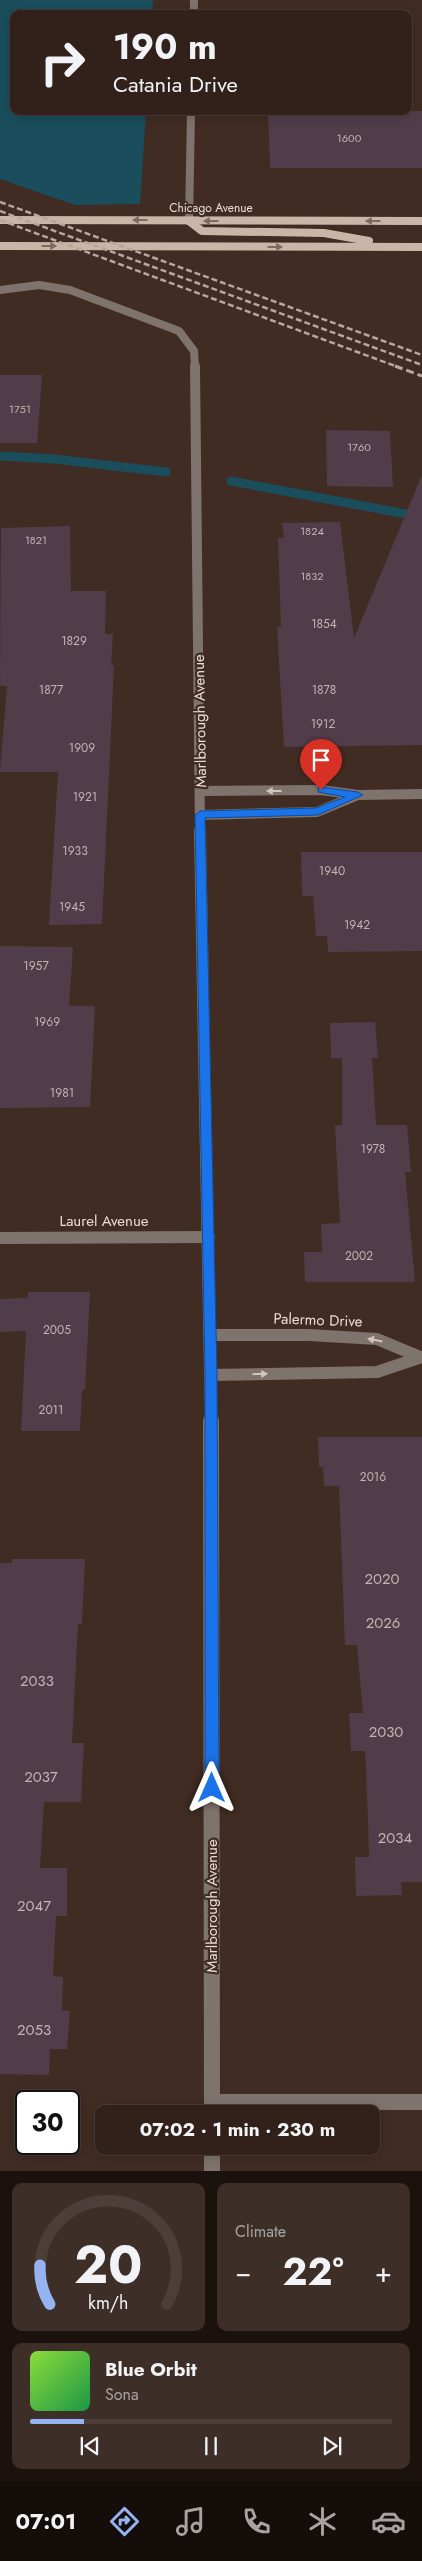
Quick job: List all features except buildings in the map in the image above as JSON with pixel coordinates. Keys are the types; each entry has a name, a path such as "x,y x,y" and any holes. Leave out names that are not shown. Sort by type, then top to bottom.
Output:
{"main road":[{"name":"Chicago Avenue","path":"0,220 422,221"},
{"path":"189,220 202,232 324,233 405,247"},
{"path":"0,246 422,247"}],"street":[{"path":"189,220 191,115"},
{"name":"Marlborough Avenue","path":"0,290 39,286 70,290 179,331 194,351 197,412 200,815 211,1375 212,2105"},
{"path":"200,791 321,790 358,795 422,794"},
{"path":"200,815 318,812 358,795"},
{"name":"Laurel Avenue","path":"0,1238 209,1237"},
{"name":"Palermo Drive","path":"210,1335 309,1335 377,1339 421,1357"},
{"name":"Palermo Drive","path":"211,1375 377,1372 421,1357"},
{"path":"317,2105 422,2102"},
{"path":"212,2155 212,2171"}],"water":[{"path":"0,0 153,0 152,10 10,10 10,115 146,115 140,204 75,205 0,179"}],"waterway":[{"path":"0,456 54,459 166,472"},
{"path":"231,481 422,517"}],"railway":[{"path":"0,202 422,355"},
{"path":"0,211 422,365"},
{"path":"0,220 398,367"},
{"path":"395,366 422,376"}],"route":[{"path":"212,1788 211,1375 200,815 318,812 358,795 321,790"}]}
